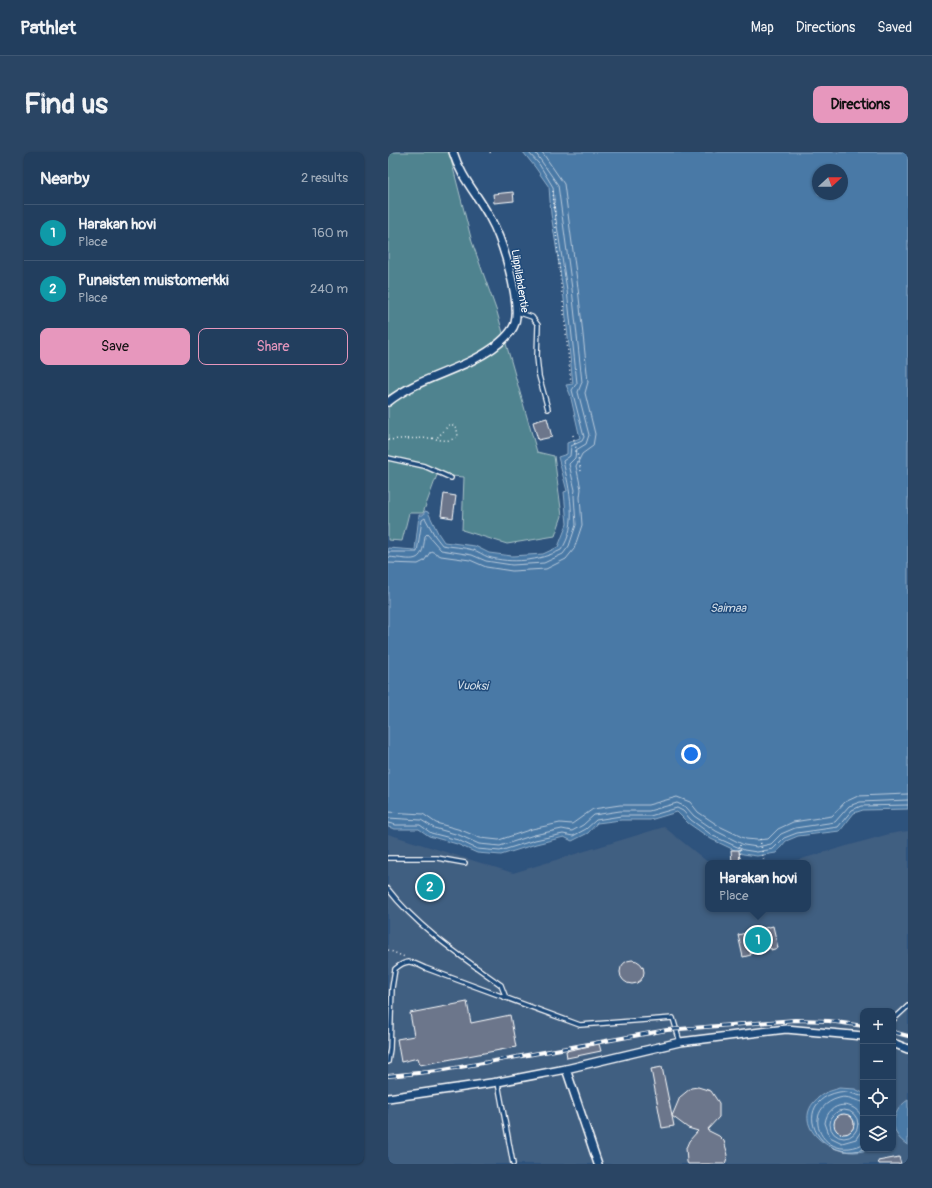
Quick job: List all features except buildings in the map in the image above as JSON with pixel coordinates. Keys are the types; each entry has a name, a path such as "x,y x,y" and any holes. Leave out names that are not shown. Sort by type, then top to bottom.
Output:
{"street":[{"name":"Liippilahdentie","path":"388,402 397,394 452,370 493,348 515,325 516,312 503,247 490,218 458,168 453,152"},
{"path":"388,1098 498,1082 566,1069 680,1042 786,1029 860,1036"},
{"path":"896,1044 908,1049"},
{"path":"566,1069 598,1164"}],"lane":[{"path":"516,312 532,317 538,324 539,370 548,409"},
{"path":"388,458 424,466 451,478"},
{"path":"388,858 437,858 465,863"},
{"path":"388,889 422,925 501,985 506,998"},
{"path":"388,1062 390,1048 392,988 395,970 403,962 413,962 580,1025 673,1018 680,1042"},
{"path":"896,1017 908,1006"},
{"path":"498,1082 513,1164"}],"path":[{"path":"553,191 556,229"},
{"path":"556,232 562,296"},
{"path":"563,302 571,383"},
{"path":"388,440 452,440 458,436 458,430 454,425 449,425 436,439"},
{"path":"573,435 580,471"},
{"path":"760,839 764,860"},
{"path":"740,845 740,860"},
{"path":"388,950 413,962"}],"shaded area":[{"path":"664,827 705,860 705,912 811,912 811,860 798,860 889,834 908,831 908,1164 388,1164 388,834 513,873"}],"green space":[{"path":"388,152 449,152 472,242 497,312 537,452 554,456 562,516 555,536 507,544 462,530 464,477 437,475 423,513 409,513 402,541 388,540"}],"water":[{"name":"Saimaa","path":"523,152 908,152 908,809 863,810 854,813 840,831 798,836 786,841 776,853 757,856 743,854 711,839 688,823 677,812 650,820 621,820 597,823 588,833 572,841 564,837 501,855 477,853 457,844 429,836 419,829 395,829 388,827 388,548 415,550 419,515 423,515 425,511 428,512 444,542 475,546 489,553 512,556 543,554 558,547 567,524 564,492 567,491 558,457 567,454 567,443 580,438 570,394 566,385 573,384 563,290 551,214 549,187"},
{"path":"839,1088 855,1089 860,1092 860,1151 855,1152 840,1150 827,1145 816,1136 810,1126 808,1115 813,1103 825,1093","holes":["841,1114 849,1115 854,1121 853,1129 847,1134 840,1133 835,1127 835,1119"]},
{"path":"908,1100 908,1145 902,1141 896,1132 896,1114 902,1105"}],"railway":[{"path":"388,1076 438,1071 667,1030 795,1020 829,1021 860,1026"},
{"path":"896,1033 908,1036"}],"place":[{"name":"Punaisten muistomerkki","path":"430,887"},
{"name":"Harakan hovi","path":"758,940"}],"water label":[{"name":"Vuoksi","path":"472,686"}]}
